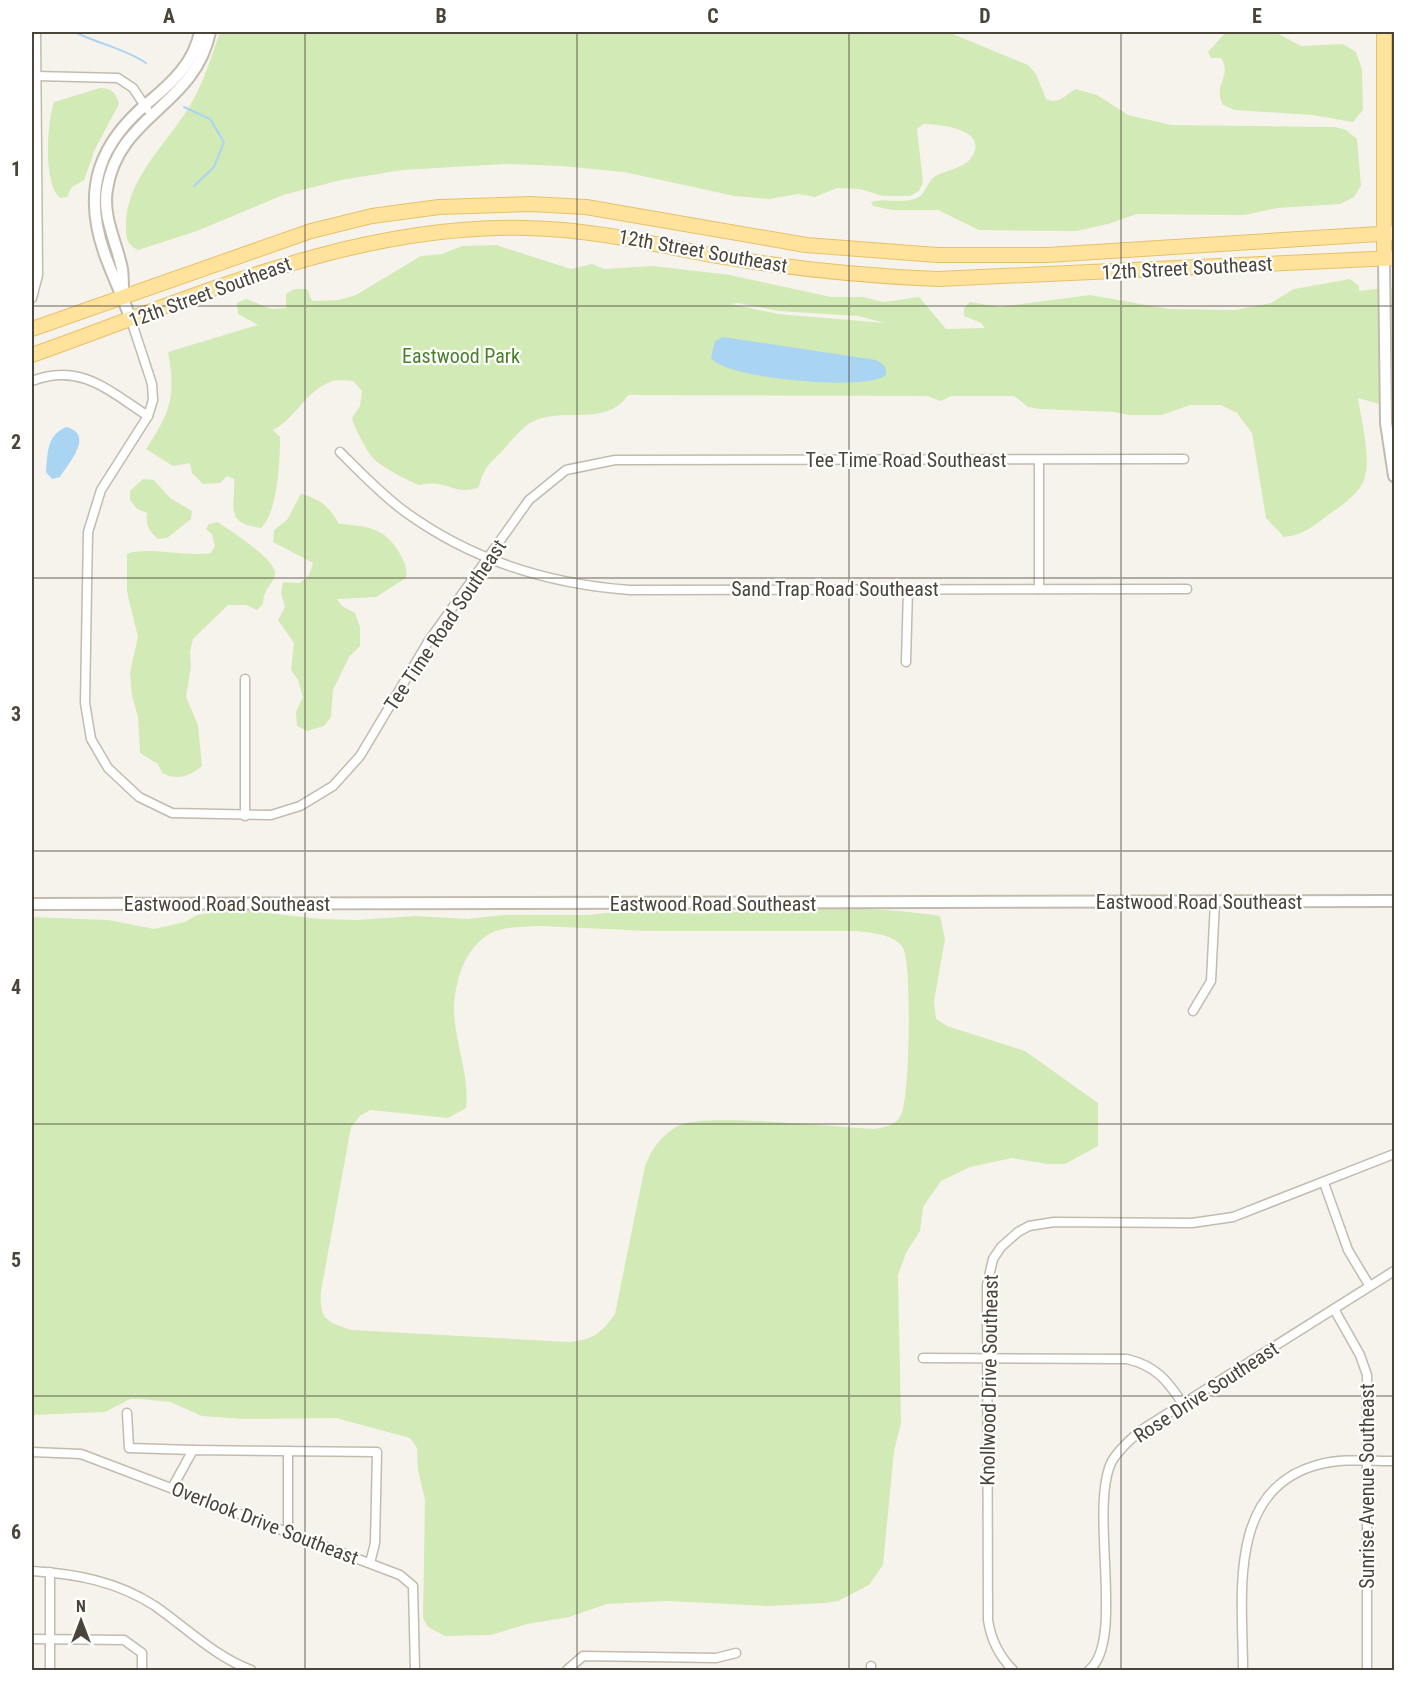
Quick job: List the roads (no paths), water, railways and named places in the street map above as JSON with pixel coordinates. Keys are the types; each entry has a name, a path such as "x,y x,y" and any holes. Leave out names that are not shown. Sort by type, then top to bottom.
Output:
{"main road":[{"path":"1384,32 1389,259"},
{"name":"12th Street Southeast","path":"32,329 273,243 341,222 408,210 472,205 530,204 586,207 806,244 937,255 1048,255 1389,233"},
{"name":"12th Street Southeast","path":"32,355 314,255 392,237 460,229 565,230 768,264 868,275 939,279 1389,259"}],"street":[{"path":"33,297 38,275 34,203 36,32"},
{"path":"32,381 56,374 83,376 147,416 153,405 154,393 131,320 98,231 96,189 112,141 126,122 175,81 185,68 200,32"},
{"path":"123,296 122,270 111,233 106,192 109,176 125,140 176,94 191,77 200,62 210,32"},
{"path":"36,76 118,78 133,88 151,116"},
{"path":"1389,259 1386,423 1395,476"},
{"name":"Tee Time Road Southeast","path":"147,416 101,490 87,532 85,559 87,723 94,746 121,783 154,806 172,813 271,815 300,806 333,786 350,770 414,663 529,500 566,470 596,462 615,460 1184,459"},
{"name":"Sand Trap Road Southeast","path":"340,452 404,511 446,537 488,559 552,580 630,590 1187,589"},
{"path":"1039,460 1039,589"},
{"path":"906,662 908,589"},
{"path":"245,679 245,816"},
{"name":"Eastwood Road Southeast","path":"32,904 1395,901"},
{"path":"1193,1011 1211,981 1215,902"},
{"name":"Knollwood Drive Southeast","path":"1013,1671 997,1650 990,1635 988,1620 986,1358 988,1272 1001,1247 1018,1232 1041,1222 1211,1221 1233,1217 1395,1154"},
{"path":"1324,1183 1348,1250 1369,1286"},
{"name":"Rose Drive Southeast","path":"1089,1671 1098,1660 1105,1637 1104,1494 1108,1470 1119,1451 1129,1441 1183,1404 1395,1271"},
{"name":"Sunrise Avenue Southeast","path":"1334,1309 1360,1354 1367,1375 1367,1671"},
{"path":"923,1358 1127,1359 1154,1368 1168,1382 1183,1404"},
{"path":"127,1413 129,1448 377,1452 375,1543 370,1563"},
{"path":"172,1488 193,1450"},
{"path":"288,1451 288,1532"},
{"name":"Overlook Drive Southeast","path":"32,1452 81,1454 400,1575 413,1586 415,1671"},
{"path":"1243,1671 1243,1566 1248,1533 1262,1504 1274,1490 1301,1470 1336,1461 1395,1461"},
{"path":"32,1571 108,1582 154,1606 228,1661 251,1671"},
{"path":"50,1572 50,1671"},
{"path":"32,1639 124,1640 142,1653 142,1671"},
{"path":"567,1671 583,1656 716,1658 736,1653"}],"water":[{"path":"723,337 876,360 885,366 886,373 885,376 872,380 824,382 767,377 741,372 711,358 715,341"},
{"path":"66,427 79,436 79,442 74,457 60,477 52,479 46,472 49,446 55,435"}],"waterway":[{"path":"75,32 146,63"},
{"path":"184,107 210,119 224,142 214,167 194,186"}],"park label":[{"name":"Eastwood Park","path":"461,356"}]}
